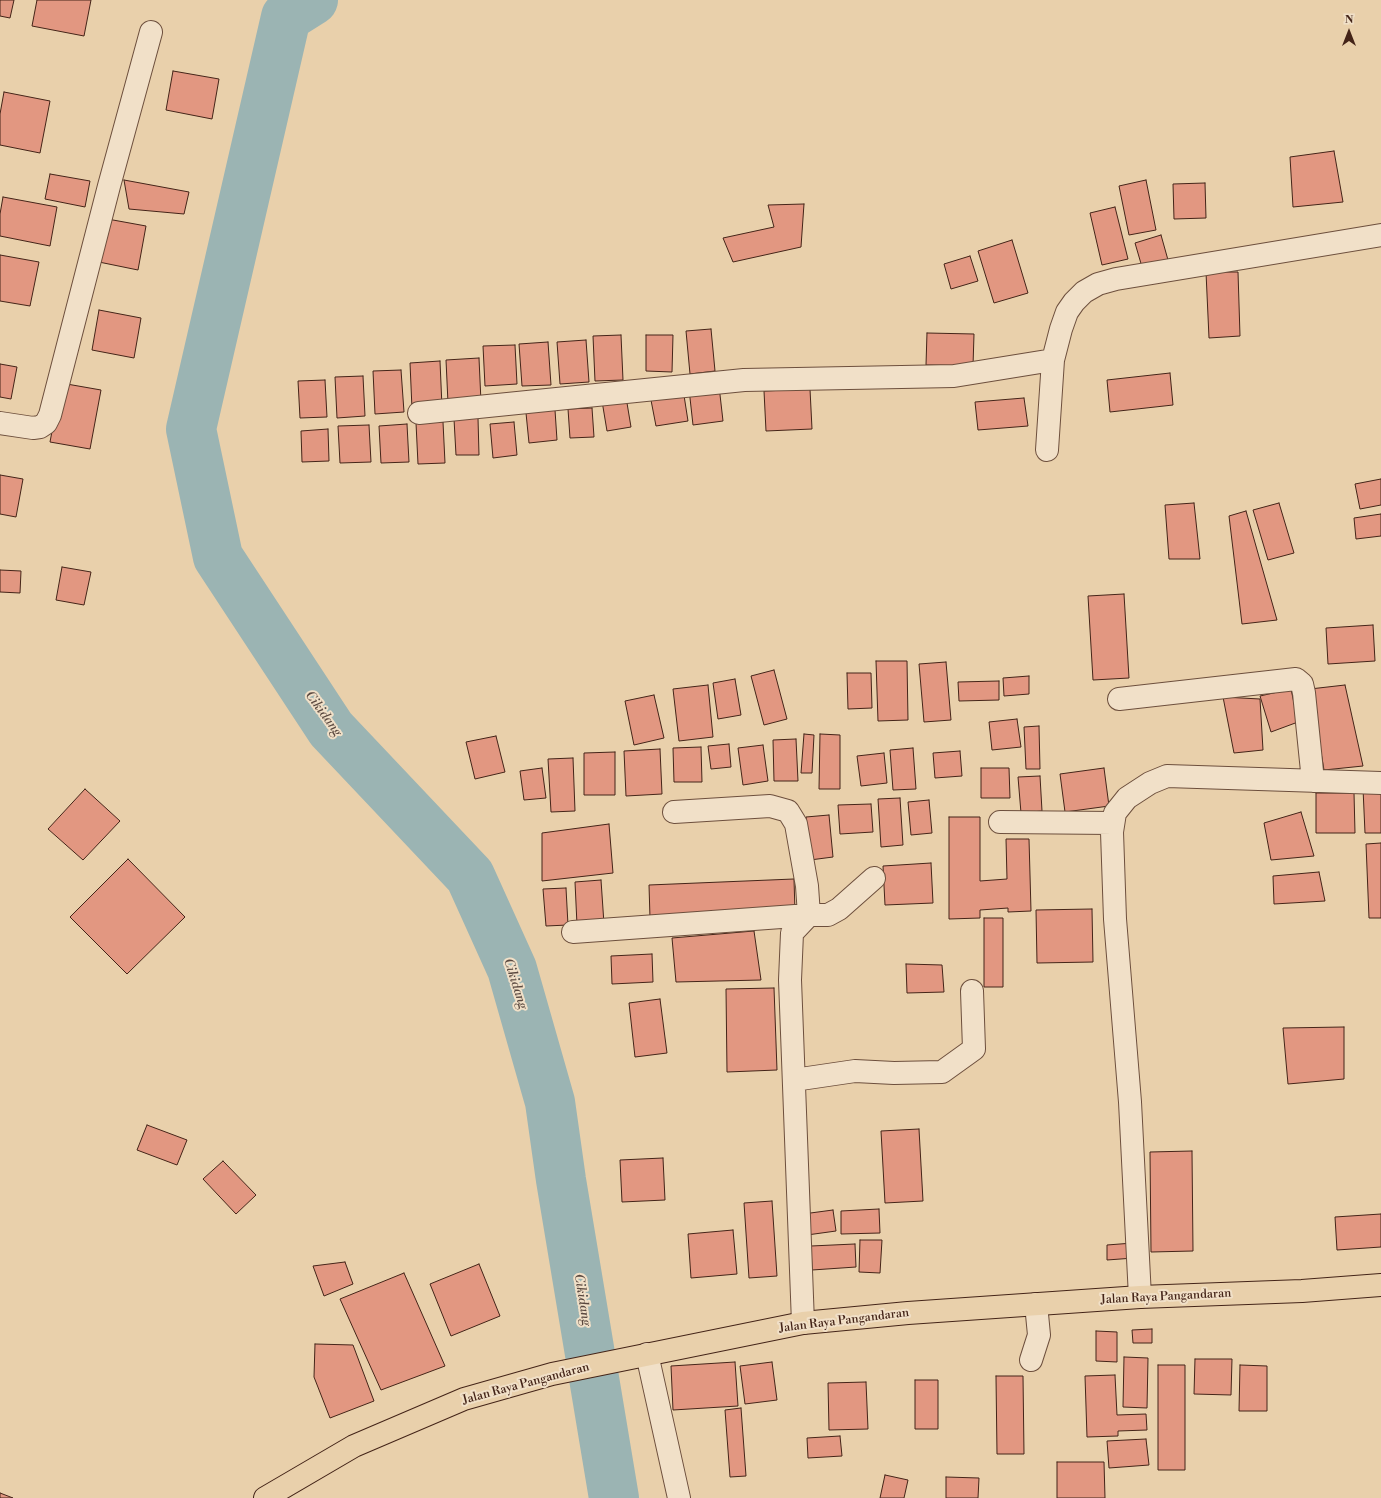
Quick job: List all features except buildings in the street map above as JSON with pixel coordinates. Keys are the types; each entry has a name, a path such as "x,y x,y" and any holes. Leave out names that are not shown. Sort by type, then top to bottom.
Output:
{"highway":[{"name":"Jalan Raya Pangandaran","path":"265,1498 354,1446 464,1399 552,1374 803,1323 908,1313 1036,1304 1302,1291 1381,1285"}],"street":[{"path":"0,423 33,428 40,427 46,423 50,415 107,192 151,32"},
{"path":"1047,450 1053,360 1067,312 1084,292 1098,284 1116,279 1381,235"},
{"path":"419,413 744,380 954,376 1053,360"},
{"path":"1119,699 1296,679 1302,684 1304,693 1313,781"},
{"path":"1140,1298 1130,1102 1115,920 1112,832 1115,813 1127,798 1150,783 1167,776 1381,784"},
{"path":"674,812 770,806 788,811 796,824 807,886 809,915 792,933 790,980 803,1323"},
{"path":"1000,822 1113,823"},
{"path":"573,932 809,915 828,915 839,909 874,878"},
{"path":"794,1080 855,1071 894,1073 942,1072 974,1049 972,991"},
{"path":"1031,1360 1039,1335 1036,1304"},
{"path":"647,1354 679,1498"}],"waterway":[{"name":"Cikidang","path":"313,0 286,17 191,429 218,557 331,729 470,876 512,969 550,1102 561,1180 614,1498"}]}
